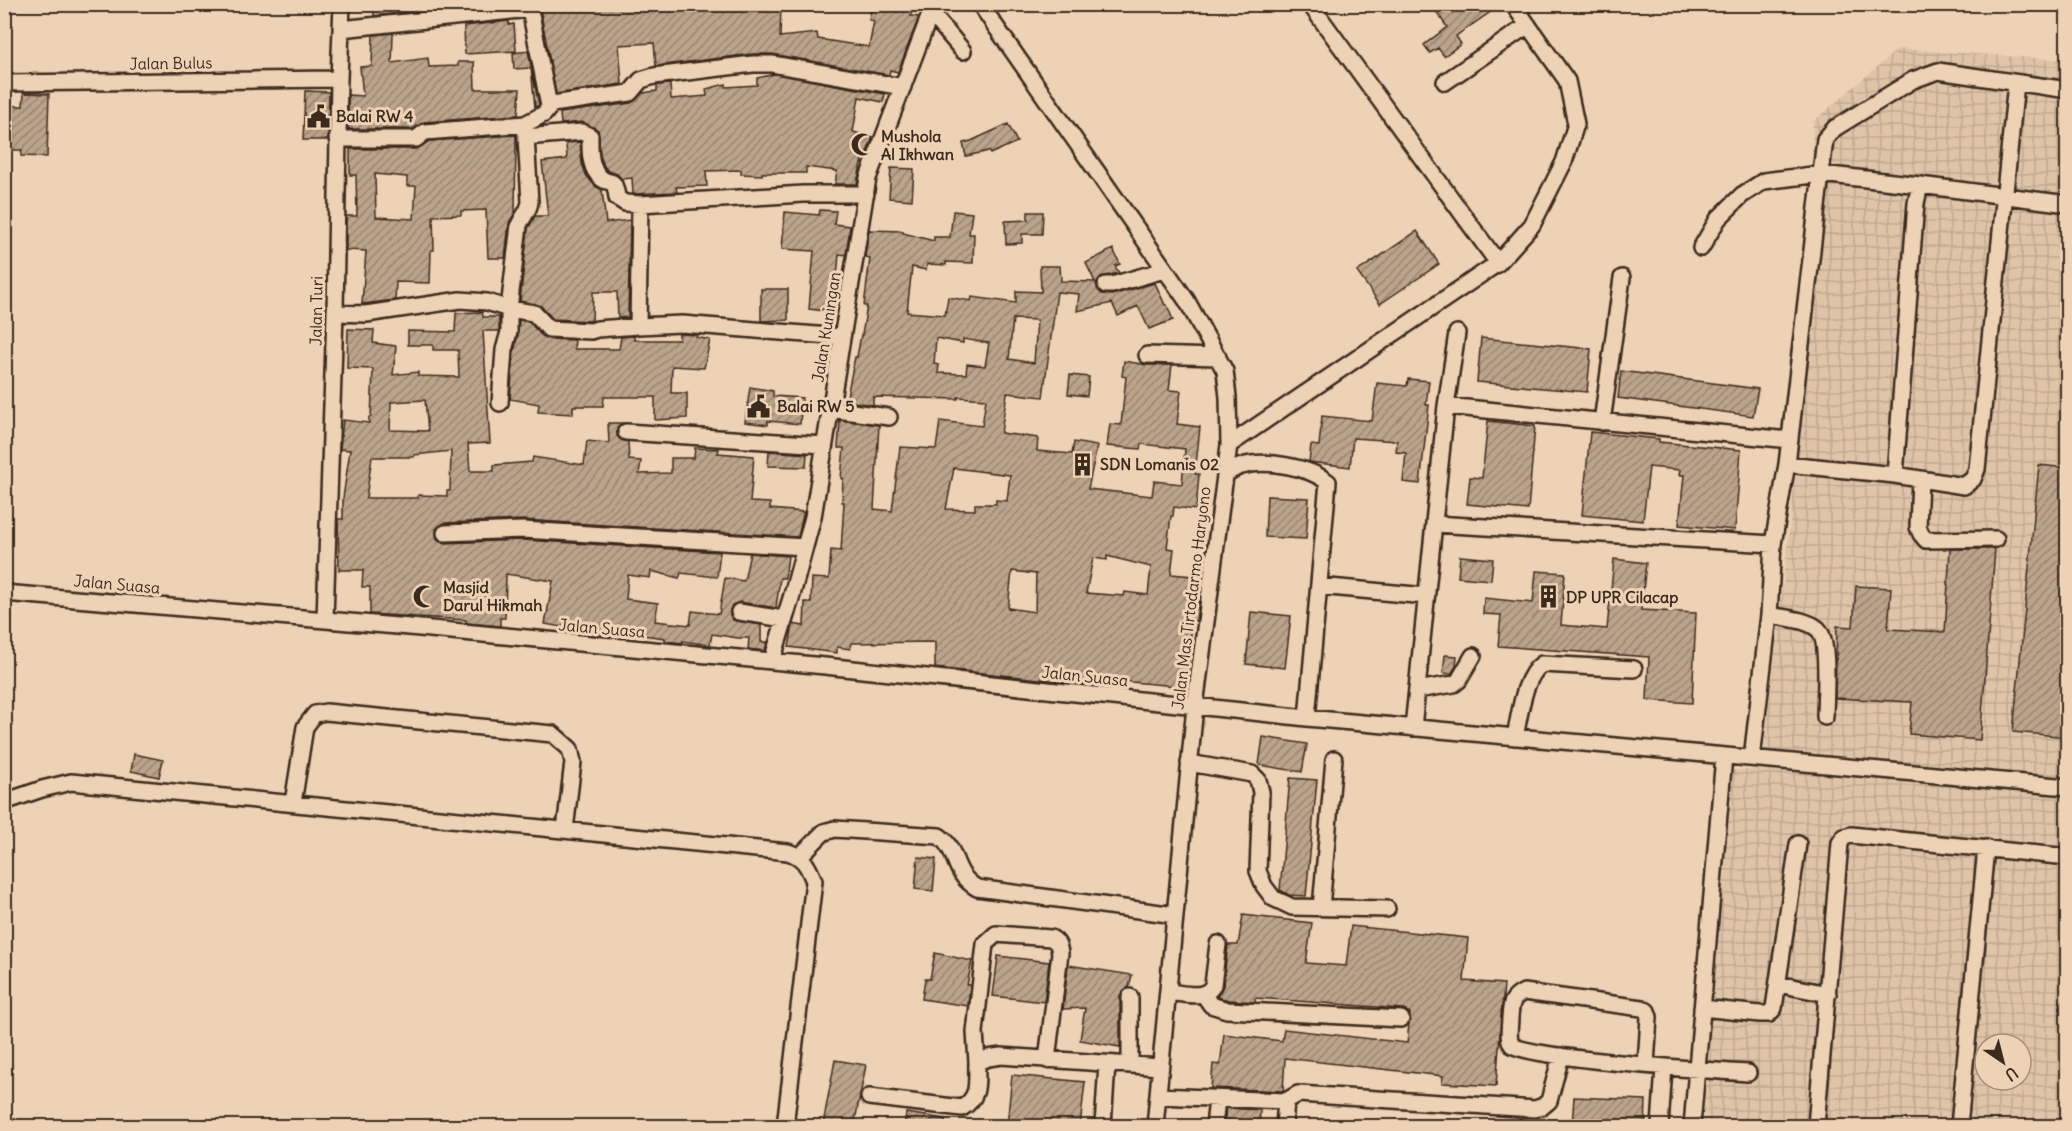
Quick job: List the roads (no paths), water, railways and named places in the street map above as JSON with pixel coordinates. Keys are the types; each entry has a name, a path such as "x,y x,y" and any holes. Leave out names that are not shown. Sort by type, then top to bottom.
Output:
{"street":[{"name":"Jalan Turi","path":"325,619 342,4"},
{"name":"Jalan Mas Tirtodarmo Haryono","path":"980,4 1186,302 1225,371 1229,445 1195,706 1155,1126"},
{"path":"1310,4 1498,263"},
{"path":"1229,445 1498,263 1532,225 1564,162 1576,124 1566,81 1513,4"},
{"path":"341,29 530,7 549,106"},
{"path":"933,9 963,51"},
{"name":"Jalan Kuningan","path":"771,661 813,518 868,178 933,9"},
{"path":"1445,82 1528,25"},
{"path":"500,403 504,350 508,332 508,309 519,225 529,209 530,202 526,131 549,106 630,93 641,80 654,76 753,64 772,64 903,87"},
{"path":"1752,758 1769,615 1773,544 1787,464 1825,139 1835,128 1913,80 1938,71 2067,90"},
{"name":"Jalan Bulus","path":"4,83 339,79"},
{"path":"1787,464 1895,475 1964,486 1973,479 1977,469 2016,82"},
{"path":"337,139 416,139 425,132 451,129 495,128 587,133 590,136 594,169 599,177 616,185 619,201 640,204 803,194 866,194"},
{"path":"1701,249 1718,219 1742,195 1764,180 1821,174 2067,204"},
{"path":"1895,475 1916,203 1920,185"},
{"path":"638,326 640,204"},
{"path":"1106,285 1164,270"},
{"path":"1602,422 1622,278"},
{"path":"334,313 366,314 460,300 487,302 508,309 534,313 549,329 591,331 682,324 842,337"},
{"path":"1413,728 1446,406 1457,333"},
{"path":"1147,355 1218,357"},
{"path":"1446,406 1790,440"},
{"path":"830,409 889,417"},
{"path":"627,432 824,446"},
{"path":"1225,474 1242,466 1263,464 1294,467 1319,475 1328,482 1308,718"},
{"path":"1920,479 1918,527 1926,540 1996,539"},
{"path":"1434,524 1773,544"},
{"path":"446,532 523,530 805,547"},
{"path":"1319,586 1426,596"},
{"name":"Jalan Suasa","path":"4,593 325,619 771,661 1308,718 2067,787"},
{"path":"739,612 784,620"},
{"path":"1769,615 1806,623 1820,630 1825,643 1825,717"},
{"path":"1417,690 1454,684 1459,680 1473,656"},
{"path":"1515,736 1529,678 1534,669 1542,664 1634,669"},
{"path":"293,803 304,726 315,714 326,712 553,734 570,749 573,762 566,830"},
{"path":"1692,1126 1724,756"},
{"path":"1321,908 1334,759"},
{"path":"1189,763 1252,774 1258,780 1261,792 1258,871 1264,886 1273,898 1292,907 1387,909"},
{"path":"4,802 71,782 788,852 800,856 814,881 785,1126"},
{"path":"800,856 824,832 835,829 939,836 949,847 961,875 977,888 1175,915"},
{"path":"1816,1126 1840,843 1844,837 1851,834 2067,857"},
{"path":"1702,1008 1760,1014 1769,1014 1774,1008 1798,844"},
{"path":"1959,1126 1986,848"},
{"path":"869,1097 962,1108 972,1102 975,1095 977,1062 975,1032 985,944 996,934 1051,938 1059,945 1060,953 1047,1060"},
{"path":"1168,992 1204,995 1211,991 1218,944"},
{"path":"1778,984 1828,994"},
{"path":"1646,1065 1649,1017 1647,1011 1642,1008 1524,992 1515,996 1511,1005 1509,1035 1512,1044 1519,1050 1561,1056 1664,1067 1748,1073"},
{"path":"1204,995 1211,1005 1227,1011 1401,1019"},
{"path":"1130,997 1130,1065"},
{"path":"977,1062 1001,1056 1160,1067"},
{"path":"1158,1096 1286,1101 1298,1094 1535,1109 1549,1101 1561,1056"},
{"path":"1103,1126 1107,1064"},
{"path":"1660,1126 1664,1067"},
{"path":"1214,1126 1217,1098"},
{"path":"1284,1126 1286,1101"}],"place":[{"name":"Balai RW 4","path":"318,116"},
{"name":"Mushola Al Ikhwan","path":"863,145"},
{"name":"Balai RW 5","path":"759,406"},
{"name":"SDN Lomanis 02","path":"1082,464"},
{"name":"Masjid Darul Hikmah","path":"425,596"},
{"name":"DP UPR Cilacap","path":"1548,597"}]}
